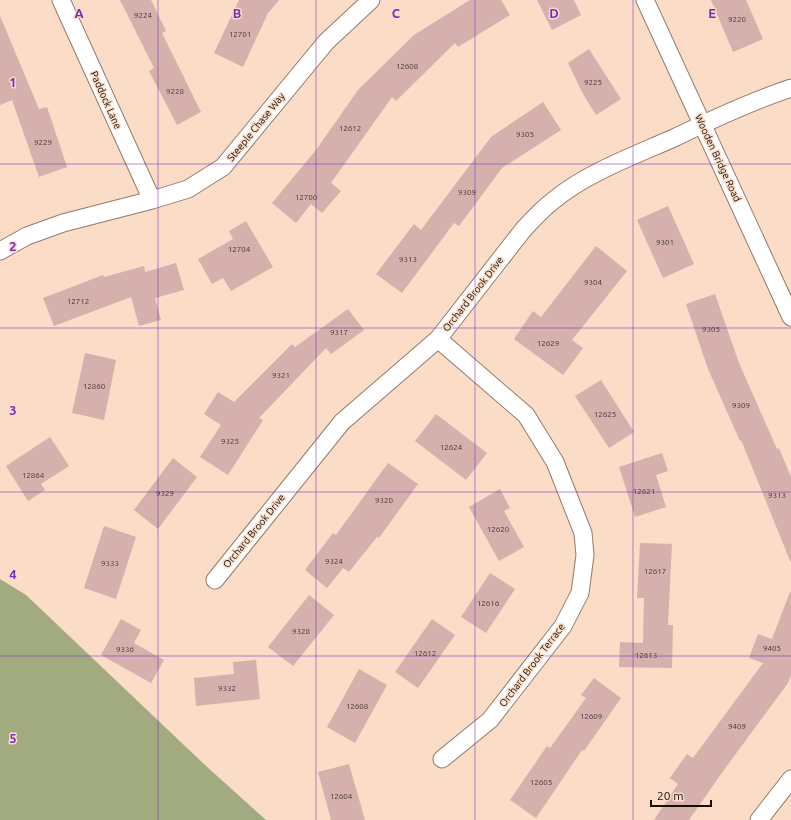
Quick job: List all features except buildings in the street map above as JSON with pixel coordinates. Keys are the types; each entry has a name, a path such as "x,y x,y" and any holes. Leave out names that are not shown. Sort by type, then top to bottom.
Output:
{"street":[{"name":"Paddock Lane","path":"61,0 152,200"},
{"name":"Steeple Chase Way","path":"0,251 27,236 63,223 188,189 223,166 326,42 371,0"},
{"name":"Wooden Bridge Road","path":"645,0 791,317"},
{"name":"Orchard Brook Drive","path":"215,580 342,422 438,339 523,230 555,199 602,171 703,124 773,94 791,88"},
{"name":"Orchard Brook Terrace","path":"438,339 526,415 555,462 583,532 585,555 580,593 563,626 490,720 442,759"},
{"path":"759,820 791,779"}],"green space":[{"path":"0,579 26,595 206,766 266,820 0,820"}]}
